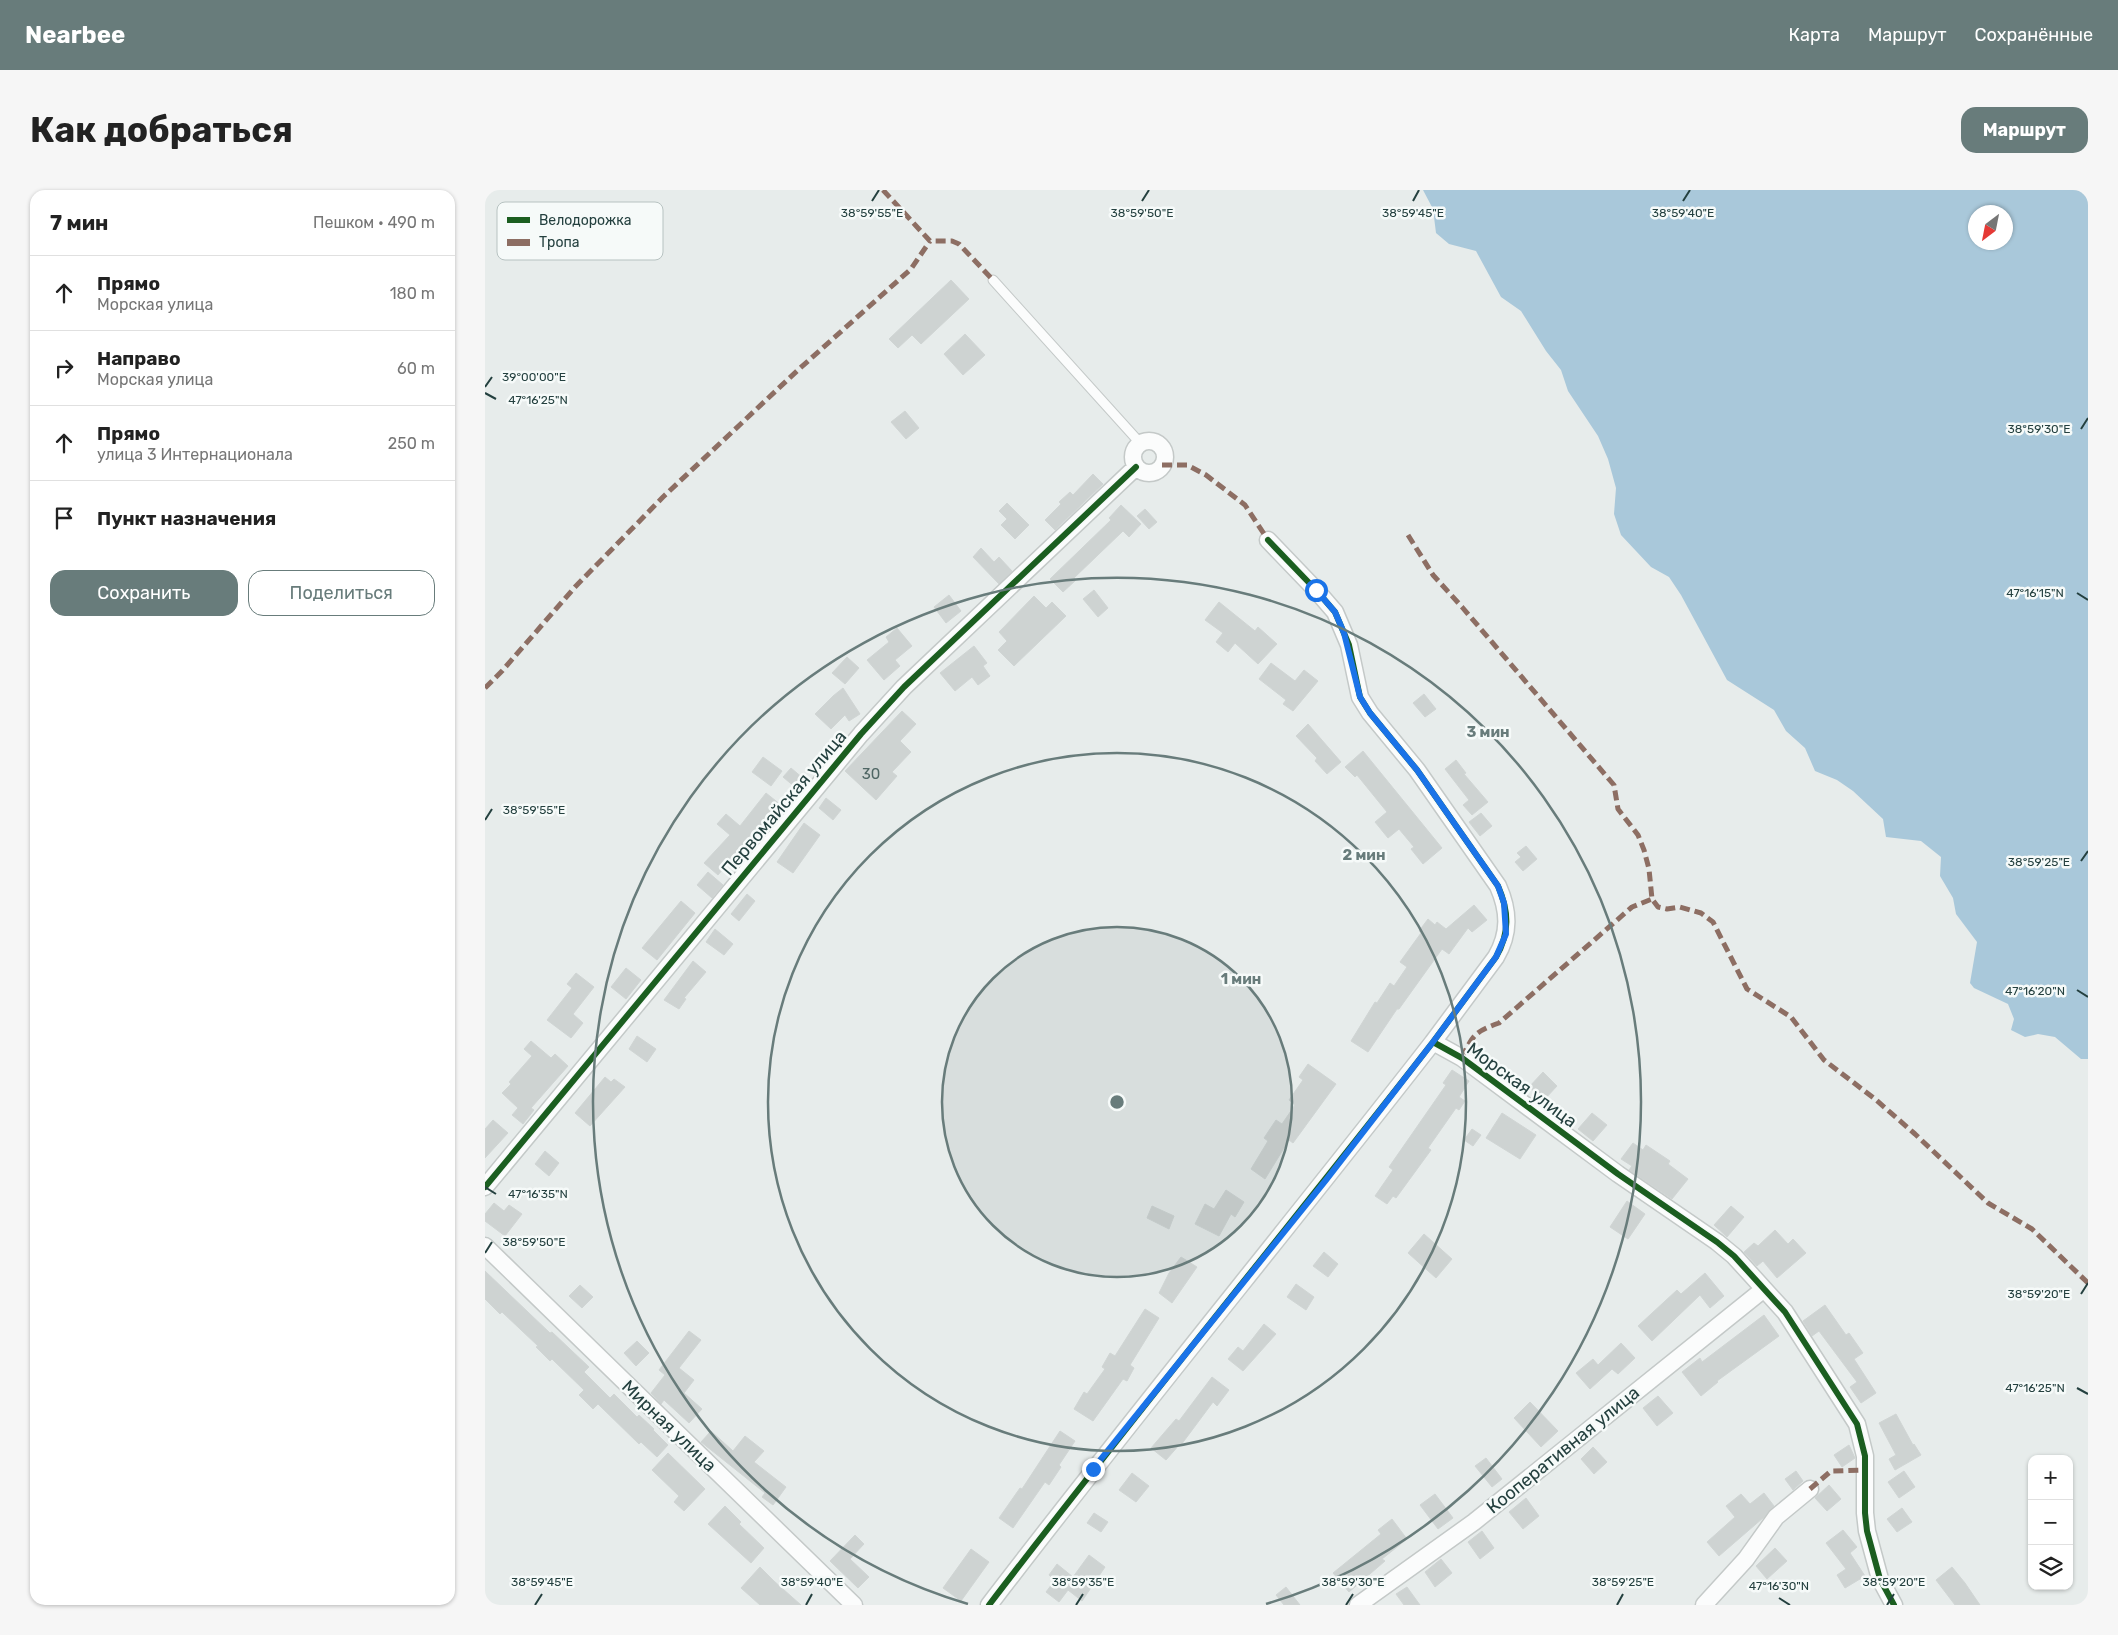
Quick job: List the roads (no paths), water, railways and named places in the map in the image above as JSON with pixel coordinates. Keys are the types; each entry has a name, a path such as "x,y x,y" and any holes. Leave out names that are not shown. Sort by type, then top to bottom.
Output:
{"street":[{"path":"1151,442 1160,446 1163,450 1164,460 1155,472 1145,472 1136,467 1134,452 1141,444 1151,442"},
{"name":"Первомайская улица","path":"485,1187 861,734 904,687 1136,467"},
{"path":"989,1605 1093,1469 1326,1180 1433,1042 1503,944 1506,934 1503,896 1417,770 1370,713 1360,697 1349,645 1335,612 1268,540"},
{"name":"Морская улица","path":"1433,1042 1462,1058 1619,1174 1717,1242 1734,1256 1785,1312 1857,1424 1865,1456 1865,1513 1867,1531 1880,1579 1894,1605"},
{"name":"Мирная улица","path":"485,1246 854,1605"},
{"name":"Кооперативная улица","path":"1358,1605 1474,1522 1764,1289"},
{"path":"1704,1605 1745,1559 1776,1517 1810,1489"}],"lane":[{"path":"993,280 1141,444"}],"water":[{"path":"1423,190 2088,190 2088,1059 2081,1059 2055,1037 2038,1034 2025,1037 2011,1030 2014,1019 2008,1004 1974,988 1970,983 1977,942 1956,914 1953,898 1940,876 1941,857 1921,841 1886,837 1883,819 1853,791 1837,780 1815,771 1805,748 1786,731 1774,710 1727,680 1681,595 1669,577 1651,567 1621,535 1614,514 1616,488 1608,459 1598,436 1568,391 1561,370 1546,351 1521,311 1501,297 1476,251 1449,244 1436,233 1433,209"}]}
